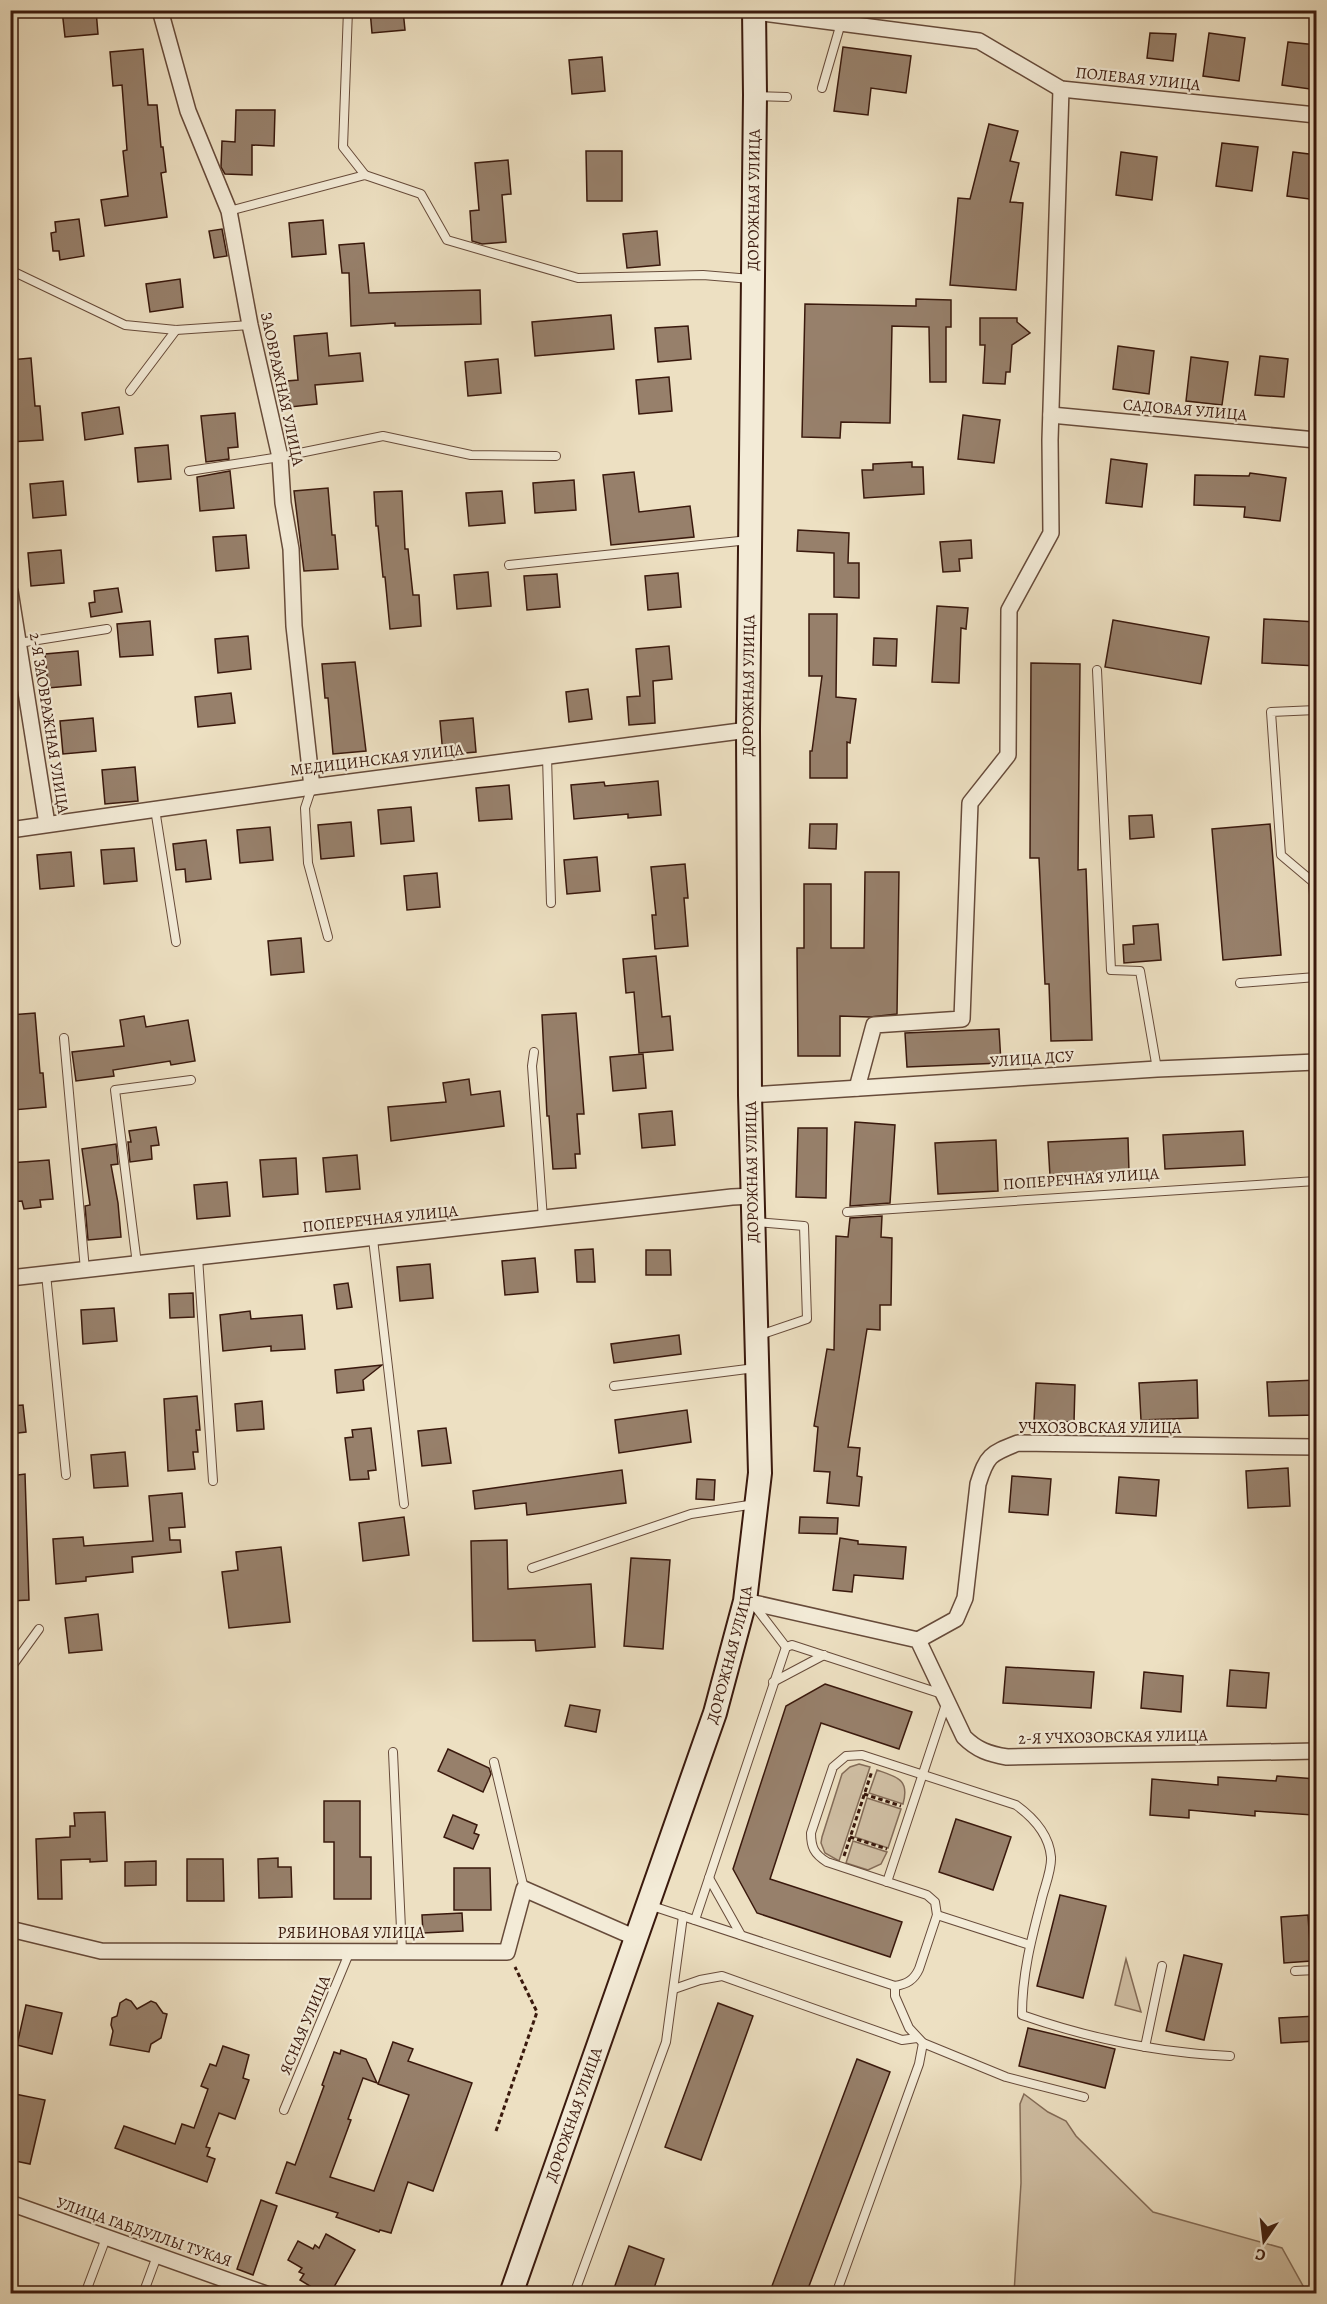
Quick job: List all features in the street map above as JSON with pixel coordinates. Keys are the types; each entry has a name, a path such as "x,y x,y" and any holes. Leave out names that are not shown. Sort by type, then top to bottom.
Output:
{"street":[{"name":"ЗАОВРАЖНАЯ УЛИЦА","path":"160,10 188,111 229,211 250,325 280,457 283,503 291,549 294,626 312,787"},
{"name":"ПОЛЕВАЯ УЛИЦА","path":"754,11 979,41 1061,89 1317,115"},
{"name":"ДОРОЖНАЯ УЛИЦА","path":"511,2294 648,1905 714,1713 749,1602 760,1473 750,1095 748,730 754,11"},
{"path":"857,1088 874,1025 962,1019 970,804 1008,755 1009,610 1052,533 1051,415 1061,89"},
{"name":"САДОВАЯ УЛИЦА","path":"1051,415 1317,440"},
{"name":"2-Я ЗАОВРАЖНАЯ УЛИЦА","path":"10,591 47,825"},
{"name":"МЕДИЦИНСКАЯ УЛИЦА","path":"10,830 312,787 748,730"},
{"name":"УЛИЦА ДСУ","path":"750,1095 1157,1069 1317,1062"},
{"name":"ПОПЕРЕЧНАЯ УЛИЦА","path":"10,1278 753,1196"},
{"name":"УЧХОЗОВСКАЯ УЛИЦА","path":"918,1640 956,1619 965,1598 978,1484 983,1466 994,1452 1018,1443 1317,1447"},
{"path":"749,1602 918,1640"},
{"name":"2-Я УЧХОЗОВСКАЯ УЛИЦА","path":"918,1640 964,1737 974,1747 985,1753 1007,1756 1317,1751"},
{"path":"507,1952 524,1889 636,1938"},
{"name":"РЯБИНОВАЯ УЛИЦА","path":"10,1929 101,1951 507,1952"},
{"name":"УЛИЦА ГАБДУЛЛЫ ТУКАЯ","path":"10,2203 266,2294"}],"lane":[{"path":"348,10 343,147 365,175 421,194 447,240 578,278 703,275 752,279"},
{"path":"822,88 841,23"},
{"path":"755,95 787,97"},
{"path":"229,211 365,175"},
{"path":"10,270 125,325 176,330 250,325"},
{"path":"130,391 176,330"},
{"path":"189,471 280,457 383,436 471,455 556,456"},
{"path":"509,565 751,540"},
{"path":"19,643 107,629"},
{"path":"1097,670 1111,970 1140,971 1157,1069"},
{"path":"1317,710 1271,712 1281,855 1313,882 1317,920"},
{"path":"547,756 551,903"},
{"path":"312,787 305,808 308,863 328,937"},
{"path":"155,809 177,942"},
{"path":"1240,983 1317,977"},
{"path":"64,1038 85,1270"},
{"path":"534,1052 532,1066 543,1219"},
{"path":"138,1264 115,1090 190,1080"},
{"name":"ПОПЕРЕЧНАЯ УЛИЦА","path":"847,1212 1317,1181"},
{"path":"753,1222 804,1226 807,1319 755,1336"},
{"path":"373,1239 404,1504"},
{"path":"198,1257 213,1481"},
{"path":"46,1274 66,1475"},
{"path":"614,1386 756,1368"},
{"path":"532,1569 691,1514 757,1504"},
{"path":"749,1602 786,1647"},
{"path":"10,1669 39,1629"},
{"path":"786,1647 792,1645 824,1655 944,1698 887,1882"},
{"path":"695,1920 786,1647"},
{"path":"773,1682 824,1655"},
{"path":"393,1752 402,1952"},
{"path":"648,1905 895,1986 908,1983 916,1976 937,1915 937,1908 932,1898 818,1857 811,1843 811,1833 833,1767 838,1761 853,1755 862,1755 1016,1805 1030,1815 1040,1827 1047,1840 1051,1858 1030,1945 1023,1983 1022,2015 1145,2047 1230,2056"},
{"path":"494,1762 524,1889"},
{"path":"709,1878 741,1935"},
{"path":"937,1915 1030,1945"},
{"path":"574,2294 666,2042 683,1916"},
{"name":"ЯСНАЯ УЛИЦА","path":"284,2110 350,1952"},
{"path":"1145,2047 1162,1966"},
{"path":"1295,1971 1317,1970"},
{"path":"674,1989 700,1980 722,1976 902,2040 920,2040 1006,2077 1084,2097"},
{"path":"836,2294 919,2064 920,2040 909,2028 895,1996 895,1986"},
{"path":"85,2294 106,2238"},
{"path":"143,2294 157,2256"}],"path":[{"path":"841,1867 876,1760"},
{"path":"864,1794 911,1809"},
{"path":"850,1837 897,1852"},
{"path":"496,2131 537,2012 507,1952"}],"shaded area":[{"path":"859,1764 870,1767 839,1861 825,1853 821,1843 822,1837 842,1774 850,1767"},
{"path":"877,1770 900,1780 905,1789 903,1804 869,1793"},
{"path":"867,1798 901,1809 888,1848 855,1837"},
{"path":"853,1841 887,1852 881,1864 868,1870 846,1863"},
{"path":"1126,1959 1141,2012 1115,2005"},
{"path":"1024,2094 1048,2112 1066,2121 1076,2136 1153,2212 1282,2248 1307,2293 1014,2293 1021,2183 1020,2104"}],"building":[{"path":"62,10 96,10 98,34 65,37"},
{"path":"370,10 403,10 405,30 372,33"},
{"path":"1150,33 1176,34 1173,61 1147,58"},
{"path":"1209,33 1245,38 1239,81 1203,76"},
{"path":"1288,42 1317,45 1317,90 1282,85"},
{"path":"843,47 911,56 906,93 871,88 868,115 834,111"},
{"path":"143,49 148,105 157,105 161,147 163,147 166,172 161,173 167,217 105,226 101,200 128,196 123,151 127,150 122,85 113,86 110,52"},
{"path":"602,57 605,91 572,94 569,60"},
{"path":"236,110 275,110 274,146 252,145 252,175 225,174 221,167 222,141 235,142"},
{"path":"989,124 1018,131 1010,161 1019,163 1010,202 1023,203 1016,290 950,285 958,198 970,199"},
{"path":"1222,143 1258,147 1252,191 1216,186"},
{"path":"586,151 622,151 622,201 587,201"},
{"path":"1121,152 1157,157 1152,200 1116,195"},
{"path":"1293,152 1317,155 1317,200 1287,196"},
{"path":"508,160 511,194 502,195 506,242 482,244 472,241 470,211 479,210 475,163"},
{"path":"79,219 84,256 60,260 59,251 53,251 51,233 56,232 55,222"},
{"path":"323,220 326,254 292,257 289,223"},
{"path":"222,229 227,256 214,258 209,231"},
{"path":"657,231 660,265 627,268 623,234"},
{"path":"364,243 369,293 480,290 481,324 395,326 395,323 351,326 349,273 342,273 339,245"},
{"path":"180,279 183,307 150,312 146,284"},
{"path":"916,299 951,300 951,327 946,327 946,382 930,382 929,327 892,326 890,423 841,422 840,438 802,437 805,304 916,306"},
{"path":"611,315 614,349 535,356 532,322"},
{"path":"980,318 1017,318 1017,322 1030,333 1012,345 1010,372 1006,372 1005,384 983,383 985,345 980,345"},
{"path":"688,326 691,359 658,362 655,328"},
{"path":"327,333 329,356 360,353 363,381 315,385 317,404 290,407 287,381 298,380 294,336"},
{"path":"1118,346 1154,351 1149,394 1113,389"},
{"path":"1260,356 1288,359 1284,397 1255,395"},
{"path":"1191,357 1228,362 1222,405 1186,401"},
{"path":"31,358 35,406 40,406 43,440 10,442 10,360"},
{"path":"498,359 501,393 468,396 465,362"},
{"path":"669,377 672,411 639,414 636,380"},
{"path":"119,407 123,434 85,440 82,413"},
{"path":"235,413 238,447 228,448 229,459 206,462 201,416"},
{"path":"963,415 1000,420 994,463 958,459"},
{"path":"168,445 171,479 138,482 135,448"},
{"path":"1111,459 1147,464 1142,507 1106,503"},
{"path":"912,462 912,467 923,467 924,494 864,498 862,470 873,470 873,464"},
{"path":"230,471 234,508 200,511 197,477"},
{"path":"634,472 639,512 690,506 694,537 611,545 603,475"},
{"path":"1250,473 1286,478 1280,521 1244,517 1245,507 1194,505 1195,475 1249,476"},
{"path":"574,480 576,510 535,513 533,483"},
{"path":"63,481 66,515 33,518 30,484"},
{"path":"328,488 338,569 304,571 294,491"},
{"path":"402,491 405,549 408,549 413,595 419,595 421,626 390,629 385,577 383,577 378,526 376,526 374,492"},
{"path":"502,491 505,523 469,526 466,493"},
{"path":"798,530 849,533 848,563 859,563 859,598 834,597 834,553 797,551"},
{"path":"246,535 249,568 216,571 213,537"},
{"path":"971,540 972,558 959,559 960,571 943,572 940,542"},
{"path":"61,550 64,583 31,586 28,553"},
{"path":"488,572 491,606 457,609 454,575"},
{"path":"678,573 681,607 648,610 645,576"},
{"path":"557,574 560,607 527,610 524,576"},
{"path":"118,588 122,612 91,617 89,603 95,602 94,591"},
{"path":"937,606 968,608 966,629 961,628 959,683 932,682"},
{"path":"809,614 837,614 836,697 856,699 850,743 847,742 847,778 810,778 810,751 812,751 822,676 809,676"},
{"path":"1264,619 1317,622 1317,666 1262,663"},
{"path":"1113,620 1209,637 1201,684 1105,667"},
{"path":"150,621 153,655 120,657 117,624"},
{"path":"248,636 251,669 218,673 215,639"},
{"path":"874,638 897,639 896,666 873,665"},
{"path":"669,646 672,679 653,681 655,723 629,725 627,697 640,696 636,649"},
{"path":"78,651 81,685 48,688 45,654"},
{"path":"355,662 366,751 333,754 328,698 325,698 322,664"},
{"path":"1031,663 1080,664 1078,870 1086,869 1092,1040 1051,1041 1049,984 1045,984 1039,858 1030,858"},
{"path":"588,689 592,719 569,722 566,692"},
{"path":"231,693 235,723 198,727 195,697"},
{"path":"93,718 96,751 63,754 60,721"},
{"path":"473,718 476,752 443,755 440,721"},
{"path":"135,767 138,801 105,804 102,770"},
{"path":"658,781 661,815 628,818 628,814 574,819 571,785 604,782 605,786"},
{"path":"509,785 512,819 479,821 476,788"},
{"path":"411,807 414,841 381,844 378,810"},
{"path":"1152,815 1154,837 1130,839 1129,816"},
{"path":"351,822 354,856 321,859 318,825"},
{"path":"810,824 837,824 836,849 809,848"},
{"path":"1270,824 1281,955 1223,960 1212,829"},
{"path":"270,827 273,860 240,863 237,830"},
{"path":"206,840 211,879 186,882 185,869 176,870 173,844"},
{"path":"134,848 137,881 104,884 101,850"},
{"path":"71,852 74,886 40,889 37,855"},
{"path":"597,857 600,891 567,894 564,860"},
{"path":"685,864 688,898 684,898 688,946 655,949 652,915 656,915 651,867"},
{"path":"865,872 899,872 897,1014 870,1017 840,1016 840,1056 798,1056 797,948 804,948 804,884 831,884 831,948 864,948"},
{"path":"437,873 440,907 407,910 404,876"},
{"path":"1158,924 1161,960 1124,963 1123,945 1134,944 1133,926"},
{"path":"301,938 304,972 271,975 268,941"},
{"path":"656,956 662,1017 670,1016 673,1050 639,1053 634,992 626,993 623,959"},
{"path":"35,1013 40,1073 43,1073 46,1107 13,1110 10,1087 10,1015"},
{"path":"576,1013 584,1114 577,1114 580,1154 575,1154 576,1168 553,1169 549,1116 547,1116 542,1015"},
{"path":"144,1016 146,1027 188,1020 195,1061 171,1065 170,1061 113,1070 114,1076 76,1081 72,1052 124,1046 120,1020"},
{"path":"999,1029 1001,1063 907,1067 905,1033"},
{"path":"643,1054 646,1088 613,1091 610,1057"},
{"path":"469,1079 471,1095 500,1091 504,1126 391,1141 388,1107 446,1102 443,1083"},
{"path":"672,1111 675,1145 642,1148 639,1114"},
{"path":"855,1122 895,1125 890,1203 850,1206"},
{"path":"156,1127 159,1145 151,1146 152,1159 130,1162 129,1131"},
{"path":"798,1128 827,1128 826,1198 796,1197"},
{"path":"1243,1131 1245,1165 1165,1169 1163,1135"},
{"path":"1128,1138 1129,1172 1050,1176 1048,1142"},
{"path":"996,1140 998,1191 938,1194 935,1143"},
{"path":"116,1144 118,1164 111,1165 121,1237 88,1240 85,1206 90,1205 82,1149"},
{"path":"357,1155 360,1189 326,1192 323,1158"},
{"path":"296,1158 298,1194 263,1197 260,1160"},
{"path":"49,1160 53,1199 40,1200 41,1207 24,1209 22,1201 10,1202 10,1163"},
{"path":"227,1182 230,1216 197,1219 194,1185"},
{"path":"882,1216 881,1237 892,1238 891,1305 880,1305 880,1330 867,1329 848,1447 860,1448 857,1476 862,1477 859,1506 827,1503 830,1472 814,1471 818,1427 814,1426 827,1349 834,1350 836,1236 848,1237 850,1218"},
{"path":"593,1249 595,1282 577,1282 575,1250"},
{"path":"646,1250 670,1250 671,1275 646,1275"},
{"path":"535,1258 538,1292 505,1295 502,1261"},
{"path":"430,1264 433,1298 400,1301 397,1267"},
{"path":"348,1283 352,1307 337,1309 334,1285"},
{"path":"193,1293 194,1317 170,1318 169,1294"},
{"path":"114,1308 117,1341 83,1344 81,1310"},
{"path":"250,1311 251,1319 302,1315 305,1349 271,1351 271,1346 223,1351 220,1315"},
{"path":"679,1335 681,1354 614,1363 611,1344"},
{"path":"382,1365 363,1380 364,1390 337,1393 335,1370"},
{"path":"1197,1380 1198,1418 1141,1420 1139,1383"},
{"path":"1317,1380 1317,1415 1269,1416 1267,1382"},
{"path":"1036,1383 1075,1385 1074,1422 1034,1421"},
{"path":"197,1396 200,1430 196,1430 198,1452 193,1452 195,1469 168,1471 164,1399"},
{"path":"262,1401 264,1429 237,1431 235,1404"},
{"path":"23,1405 26,1432 10,1434 10,1406"},
{"path":"687,1410 691,1442 619,1453 615,1420"},
{"path":"371,1428 376,1470 368,1471 369,1479 350,1480 345,1438 353,1437 352,1430"},
{"path":"446,1428 451,1463 422,1466 418,1431"},
{"path":"125,1452 128,1486 94,1488 91,1455"},
{"path":"1288,1468 1290,1506 1248,1508 1246,1471"},
{"path":"622,1470 626,1503 527,1515 526,1503 475,1509 473,1491"},
{"path":"25,1474 29,1600 10,1601 10,1476"},
{"path":"1012,1476 1051,1479 1048,1515 1009,1512"},
{"path":"1119,1477 1159,1480 1156,1516 1116,1513"},
{"path":"697,1479 715,1480 714,1500 696,1499"},
{"path":"182,1493 185,1527 169,1528 170,1540 180,1540 181,1552 132,1557 133,1572 86,1577 86,1581 56,1584 53,1539 83,1537 84,1546 153,1541 149,1496"},
{"path":"404,1517 409,1555 363,1561 359,1523"},
{"path":"800,1517 838,1518 837,1534 799,1533"},
{"path":"840,1538 858,1541 858,1544 906,1547 903,1579 854,1575 852,1592 833,1590"},
{"path":"507,1540 508,1589 591,1584 595,1647 536,1651 535,1640 473,1641 471,1541"},
{"path":"281,1547 290,1622 229,1628 222,1572 238,1570 236,1552"},
{"path":"631,1558 670,1560 663,1649 624,1646"},
{"path":"98,1614 102,1650 69,1653 65,1618"},
{"path":"1006,1667 1094,1672 1091,1708 1003,1703"},
{"path":"1230,1670 1269,1673 1266,1708 1227,1706"},
{"path":"1144,1672 1183,1676 1181,1712 1141,1708"},
{"path":"825,1684 912,1712 899,1749 821,1723 770,1879 902,1922 890,1957 757,1913 733,1869 786,1706"},
{"path":"570,1705 600,1710 596,1732 565,1726"},
{"path":"448,1749 489,1768 491,1774 483,1792 438,1771"},
{"path":"1277,1776 1316,1779 1313,1815 1255,1811 1255,1816 1189,1810 1189,1818 1150,1815 1152,1779 1218,1785 1218,1777 1276,1781"},
{"path":"324,1801 360,1801 360,1857 371,1857 371,1899 334,1899 334,1842 324,1842"},
{"path":"105,1812 107,1861 61,1860 62,1899 38,1899 36,1839 70,1837 70,1826 75,1826 74,1813"},
{"path":"453,1815 477,1825 474,1833 479,1835 473,1849 444,1837"},
{"path":"956,1819 1011,1837 993,1890 939,1872"},
{"path":"278,1858 278,1867 291,1867 292,1897 259,1898 258,1859"},
{"path":"187,1859 223,1859 224,1901 187,1901"},
{"path":"156,1861 156,1885 125,1886 125,1862"},
{"path":"454,1868 490,1868 491,1910 454,1910"},
{"path":"1060,1895 1106,1906 1083,1998 1037,1986"},
{"path":"462,1913 463,1931 423,1933 422,1915"},
{"path":"1308,1915 1311,1961 1284,1963 1281,1917"},
{"path":"1184,1955 1222,1964 1204,2040 1166,2031"},
{"path":"126,1999 131,2001 137,2009 151,2001 167,2014 161,2038 151,2044 149,2052 110,2045 113,2031 112,2018 117,2016 120,2003"},
{"path":"718,2003 753,2016 701,2160 665,2147"},
{"path":"26,2005 62,2013 52,2054 17,2045"},
{"path":"1317,2016 1317,2041 1281,2043 1279,2018"},
{"path":"1028,2028 1115,2049 1105,2088 1019,2066"},
{"path":"393,2042 413,2049 408,2061 472,2083 433,2191 408,2182 391,2233 380,2230 379,2232 336,2217 338,2213 276,2193 287,2162 295,2165 334,2052 340,2054 341,2050 366,2059 377,2083 363,2078 348,2119 351,2120 330,2177 374,2191 409,2095 378,2084"},
{"path":"223,2046 249,2055 243,2078 249,2080 235,2119 219,2113 206,2147 210,2148 207,2156 215,2159 207,2182 115,2148 124,2126 175,2144 182,2124 194,2128 208,2089 201,2086 210,2064 216,2066"},
{"path":"857,2059 890,2072 806,2294 769,2294"},
{"path":"10,2093 45,2100 30,2164 10,2160"},
{"path":"261,2200 277,2206 253,2275 237,2269"},
{"path":"326,2234 355,2250 330,2294 323,2294 300,2280 304,2274 299,2272 302,2268 288,2260 298,2241 313,2249 315,2245 319,2248"},
{"path":"629,2246 664,2259 652,2294 612,2294"}]}
